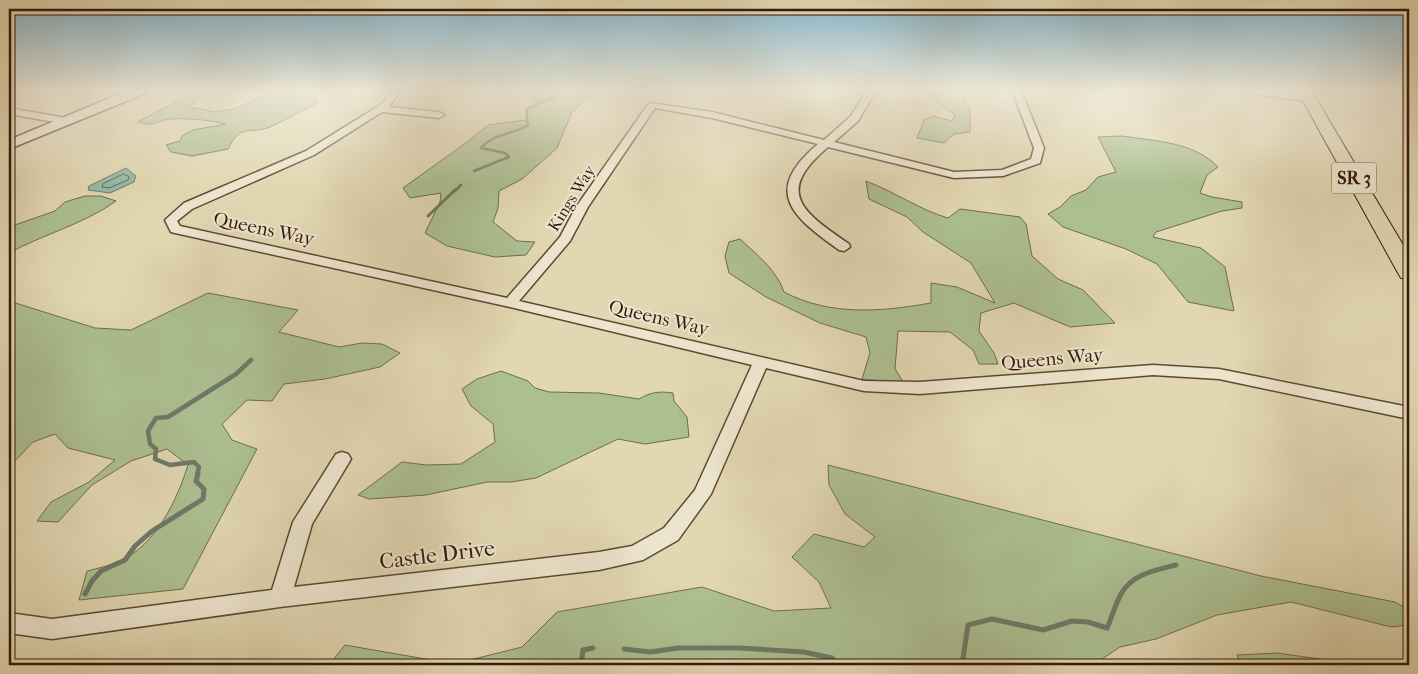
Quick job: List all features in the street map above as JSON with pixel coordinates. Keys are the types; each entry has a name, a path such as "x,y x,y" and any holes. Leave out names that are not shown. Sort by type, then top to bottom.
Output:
{"main road":[{"path":"9,145 65,121"},
{"name":"SR 3","path":"1322,121 1409,273"}],"street":[{"name":"Queens Way","path":"361,121 310,153 188,206 171,220 175,229 510,303 864,386 920,388 1153,370 1219,374 1409,412"},
{"name":"Kings Way","path":"510,303 566,238 582,207 641,121"},
{"name":"Kings Way","path":"739,121 827,142"},
{"path":"844,247 797,209 792,187 799,168 851,121"},
{"path":"827,142 954,175 1003,173 1036,161 1039,148 1028,121"},
{"name":"Castle Drive","path":"9,623 52,629 280,598 599,561 636,554 671,534 702,494 762,362"},
{"path":"280,598 303,522 342,459"}],"shaded area":[{"path":"139,121 161,121 152,124"},
{"path":"213,121 281,121 263,129 242,132 237,135 228,149 192,156 171,152 166,145 180,141 183,135 193,130 226,124"},
{"path":"515,121 568,121 557,148 522,179 499,191 498,208 493,222 517,241 535,242 526,255 495,257 447,246 425,233 440,202 441,193 410,198 403,188 488,125"},
{"path":"923,121 970,121 970,132 954,134 944,143 917,138"},
{"path":"1122,136 1161,141 1198,152 1218,167 1207,175 1200,193 1242,202 1242,208 1222,211 1156,232 1153,237 1201,248 1225,267 1234,311 1188,302 1157,264 1126,249 1063,227 1048,214 1060,207 1071,196 1086,190 1098,177 1116,172 1098,137"},
{"path":"866,181 948,218 960,209 1020,217 1026,224 1032,256 1058,279 1083,290 1115,323 1070,327 1014,303 981,313 979,331 994,353 998,364 979,364 973,350 950,332 898,331 895,369 904,383 862,379 870,353 866,337 820,323 766,297 729,273 725,256 729,242 740,239 771,269 784,292 801,300 819,305 856,310 874,310 931,303 931,283 957,287 995,303 971,263 923,232 907,217 869,199"},
{"path":"85,196 101,196 116,201 77,223 9,253 9,227 55,211 65,202"},
{"path":"208,293 298,310 279,332 339,347 362,343 382,344 400,353 380,367 325,379 284,384 272,401 247,400 222,424 232,440 257,449 183,589 79,600 87,571 108,566 133,554 154,533 178,493 188,465 167,449 131,461 92,485 58,522 37,521 51,502 89,482 115,460 68,448 55,434 33,442 9,467 9,301 95,328 131,330"},
{"path":"501,371 528,381 535,388 549,392 599,393 639,399 655,393 673,393 674,401 687,417 689,437 645,444 618,439 536,478 511,482 487,482 426,495 369,499 358,495 402,462 427,465 461,464 495,442 493,424 471,406 462,389 477,379"},
{"path":"828,465 1261,576 1395,602 1409,610 1409,625 1391,627 1291,602 1217,615 1156,639 1120,647 1093,665 329,665 345,645 454,664 522,647 557,612 702,587 774,611 831,608 819,582 792,557 814,534 864,547 875,537 845,514 829,485"},
{"path":"1276,653 1360,665 1241,665 1237,655"}],"water":[{"path":"126,168 136,176 134,182 110,193 88,190 89,186"}],"waterway":[{"path":"474,171 509,157 505,153 481,148 492,139 528,125 528,121"},
{"path":"455,191 461,185"},
{"path":"428,216 456,189"},
{"path":"197,475 199,467 194,462 170,465 155,459 156,449 150,444 148,431 156,418 168,417 236,374 251,360"},
{"path":"85,594 92,581 101,571 125,560 135,546 152,531 203,499 204,489 196,481 198,474"},
{"path":"962,665 968,625 992,619 1043,630 1072,621 1088,622 1107,628 1121,594 1131,582 1145,574 1176,565"},
{"path":"581,665 583,650 593,648"},
{"path":"624,649 650,652 678,648 739,648 804,652 832,658 839,665"}]}
